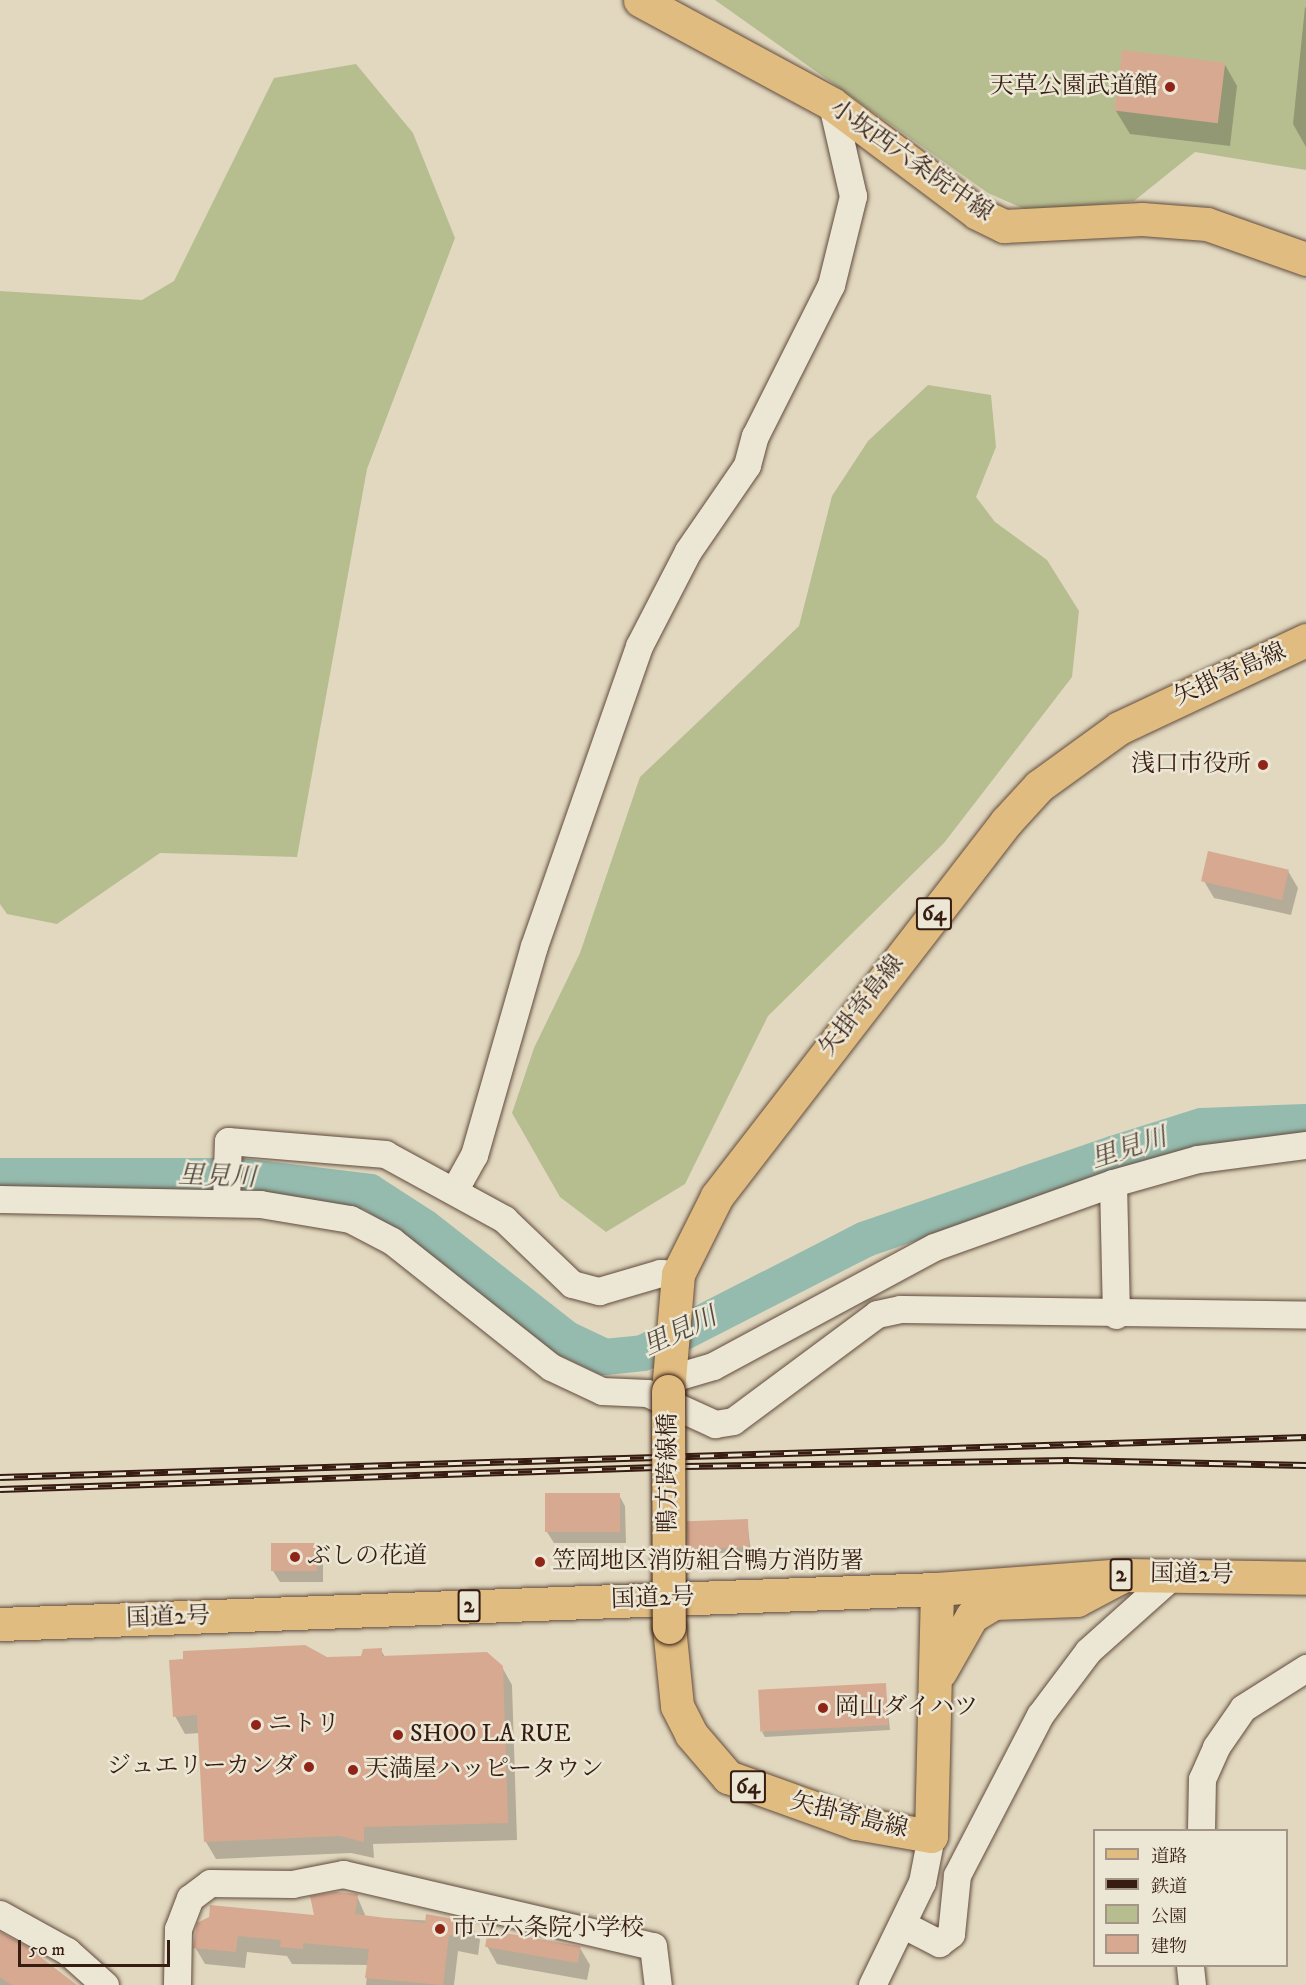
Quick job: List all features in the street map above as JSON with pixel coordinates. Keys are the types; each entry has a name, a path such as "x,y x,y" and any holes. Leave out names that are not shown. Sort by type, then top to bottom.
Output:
{"main road":[{"name":"小坂西六条院中線","path":"640,0 832,104 977,213 1004,226 1142,219 1207,224 1306,259"},
{"name":"矢掛寄島線","path":"669,1378 675,1287 717,1196 751,1147 1039,786 1119,728 1306,640"},
{"name":"鴨方跨線橋","path":"669,1378 669,1627"},
{"name":"国道2号","path":"0,1624 937,1589 1124,1575 1174,1574 1306,1578"},
{"path":"938,1676 972,1616 994,1603 1077,1600 1124,1575"},
{"name":"矢掛寄島線","path":"669,1627 677,1706 692,1734 728,1777 856,1823 931,1836 938,1676 937,1589"}],"street":[{"path":"455,1189 474,1155 547,904 639,646 688,551 747,465 755,436 831,285 853,196 832,104"},
{"path":"226,1203 228,1141 385,1154 455,1189 504,1219 572,1284 599,1292 660,1273 675,1287"},
{"path":"669,1378 713,1366 934,1246 1113,1183 1198,1159 1306,1145"},
{"path":"1113,1183 1116,1316"},
{"path":"0,1199 226,1203 350,1219 392,1241 551,1367 602,1391 647,1393 715,1424 733,1421 877,1314 900,1309 1116,1316 1306,1315"},
{"path":"902,1924 939,1943 951,1934 957,1875 1040,1715 1088,1651 1174,1574"},
{"path":"1201,1829 1202,1779 1216,1747 1243,1708 1306,1668"},
{"path":"872,1985 922,1882 931,1836"},
{"path":"177,1985 178,1929 190,1898 210,1883 292,1884 343,1874 631,1938 653,1946 658,1985"},
{"path":"0,1914 67,1951 105,1985"},
{"path":"1190,1967 1192,1985"}],"green space":[{"path":"715,0 1306,0 1306,170 1195,152 1134,201 1029,211 988,193"},
{"path":"356,64 413,133 455,238 367,469 297,857 160,853 57,924 7,914 0,904 0,291 142,300 174,281 274,78"},
{"path":"928,385 991,395 996,447 976,497 995,522 1047,560 1079,611 1072,677 944,843 768,1016 685,1184 606,1232 560,1197 512,1113 534,1048 580,953 640,777 799,626 832,496 868,441"}],"building":[{"name":"天草公園武道館","path":"1122,50 1225,63 1218,123 1115,111"},
{"path":"1208,851 1289,870 1282,900 1201,881"},
{"path":"545,1493 620,1493 620,1532 545,1532"},
{"path":"748,1519 749,1547 688,1549 687,1521"},
{"name":"ぶしの花道","path":"271,1543 317,1543 317,1571 271,1571"},
{"name":"天満屋ハッピータウン","path":"305,1645 327,1657 361,1656 363,1649 382,1648 382,1656 487,1652 503,1666 508,1823 364,1827 364,1842 340,1836 204,1842 197,1715 173,1717 169,1660 183,1659 183,1651"},
{"name":"岡山ダイハツ","path":"886,1683 888,1725 760,1732 758,1690"},
{"path":"336,1892 358,1894 355,1914 425,1923 426,1914 471,1922 468,1938 449,1935 443,1985 365,1978 369,1949 303,1943 303,1949 280,1947 281,1940 238,1936 236,1952 193,1948 197,1923 209,1917 210,1905 314,1915 310,1896"},
{"path":"488,1930 581,1946 578,1963 485,1947"},
{"path":"0,1932 26,1946 77,1985 12,1985 0,1977"}],"waterway":[{"name":"里見川","path":"0,1176 240,1176 370,1192 424,1227 567,1339 605,1357 643,1353 866,1239 1113,1154 1202,1126 1306,1122"}],"railway":[{"path":"0,1477 1306,1437"},
{"path":"0,1489 685,1466 1069,1460 1306,1465"}],"place":[{"name":"天草公園武道館","path":"1170,87"},
{"name":"浅口市役所","path":"1263,765"},
{"name":"ぶしの花道","path":"295,1557"},
{"name":"笠岡地区消防組合鴨方消防署","path":"540,1562"},
{"name":"岡山ダイハツ","path":"823,1708"},
{"name":"ニトリ","path":"256,1725"},
{"name":"SHOO LA RUE","path":"398,1735"},
{"name":"ジュエリーカンダ","path":"309,1767"},
{"name":"天満屋ハッピータウン","path":"353,1770"},
{"name":"市立六条院小学校","path":"440,1929"}]}
